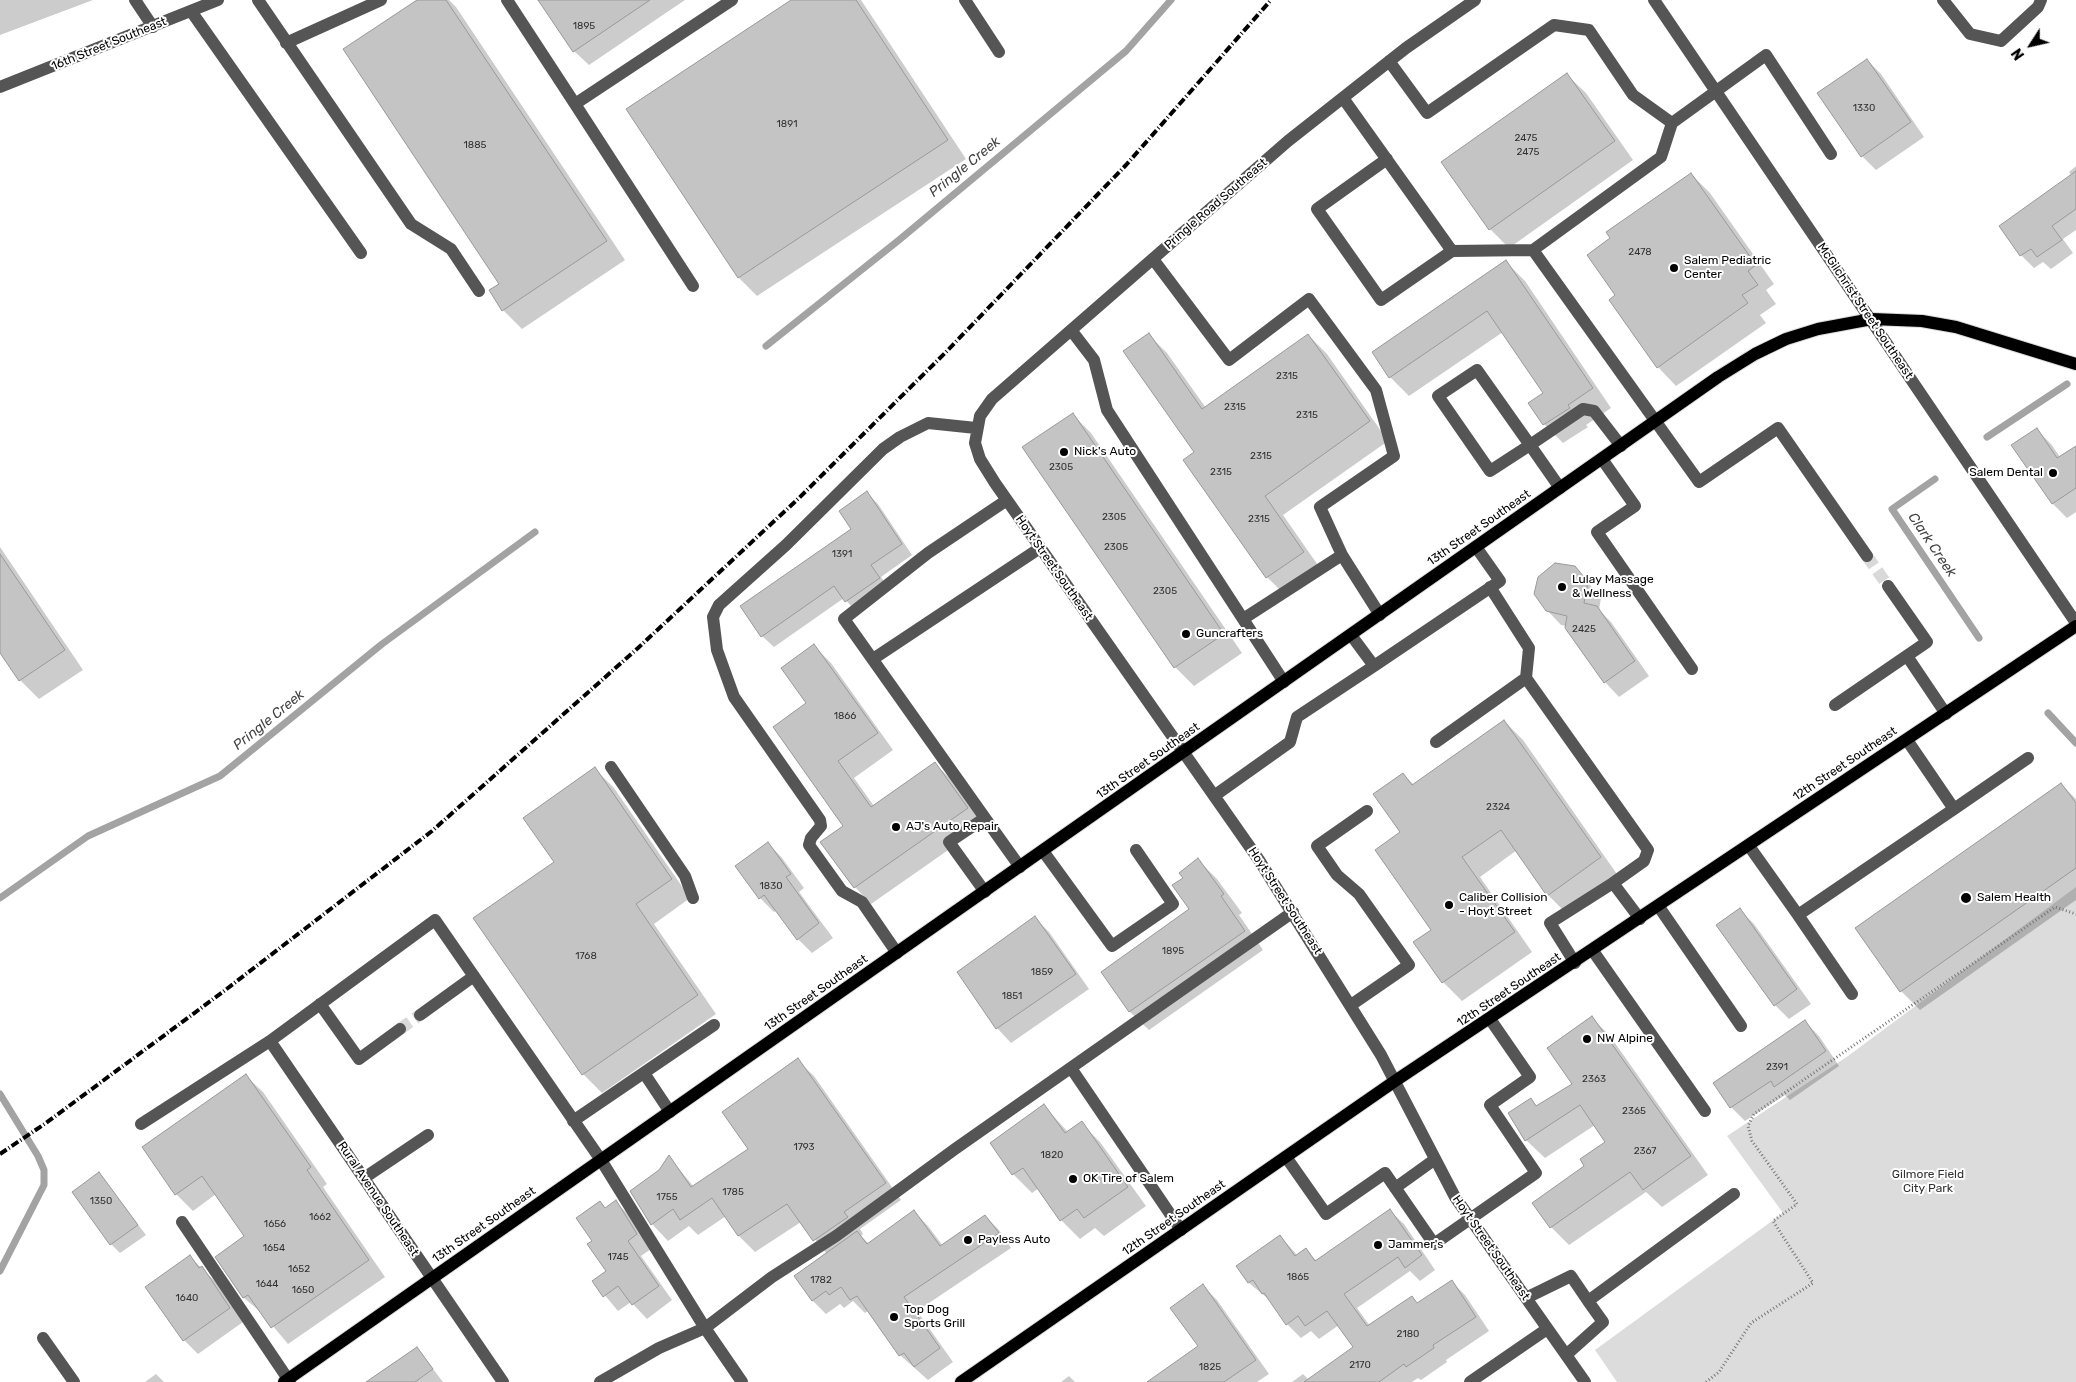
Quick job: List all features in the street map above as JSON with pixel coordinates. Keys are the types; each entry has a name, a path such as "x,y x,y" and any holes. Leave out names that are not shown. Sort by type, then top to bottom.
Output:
{"main road":[{"name":"13th Street Southeast","path":"287,1381 1740,363 1786,339 1818,329 1872,319 1922,321 1956,327 2076,364"},
{"name":"12th Street Southeast","path":"961,1382 1395,1081 1659,907 2076,624"}],"street":[{"path":"135,0 153,27"},
{"name":"16th Street Southeast","path":"0,87 218,0"},
{"path":"258,0 411,224 451,249 479,291"},
{"path":"286,43 382,0"},
{"path":"506,0 693,286"},
{"path":"575,104 732,0"},
{"path":"965,0 999,52"},
{"name":"Pringle Road Southeast","path":"976,428 980,416 992,399 1288,142 1389,61 1475,0"},
{"name":"McGilchrist Street Southeast","path":"1654,0 1872,319 2076,624"},
{"path":"1943,0 1970,34 2002,41 2038,7 2041,0"},
{"path":"191,11 361,253"},
{"path":"1389,61 1427,113 1554,25 1589,30 1633,95 1672,123"},
{"path":"1387,159 1317,209 1381,300 1452,250 1533,250 1661,157 1672,123 1766,55 1831,154"},
{"path":"1343,98 1452,250"},
{"path":"1533,250 1699,482 1778,428 1867,556"},
{"path":"1153,259 1229,360 1309,299 1376,390 1394,456 1320,506 1342,555 1380,615"},
{"path":"1070,330 1094,360 1107,410 1284,682"},
{"path":"1560,488 1530,445 1477,370 1438,396 1490,471 1530,445 1583,409 1594,411 1621,446"},
{"path":"897,953 862,902 842,891 810,845 811,838 821,826 820,820 734,698 718,650 713,618 719,605 786,546 883,449 900,437 928,423 976,428"},
{"name":"Hoyt Street Southeast","path":"976,428 975,443 980,459 1293,912 1351,1005 1395,1081 1434,1160 1470,1219 1585,1382"},
{"path":"1602,459 1634,506 1597,532 1692,669"},
{"path":"1007,500 928,553 844,619 1020,867"},
{"path":"873,659 1040,548"},
{"path":"1214,796 1290,742 1297,717 1500,581 1476,548"},
{"path":"1243,619 1342,555"},
{"path":"1836,705 1927,642 1888,586"},
{"path":"1490,587 1529,648 1526,678 1648,850 1644,861 1550,923 1575,963"},
{"path":"1351,635 1374,666"},
{"path":"1907,656 1946,714"},
{"path":"1436,742 1526,678"},
{"path":"1907,740 1954,809"},
{"path":"1798,916 2028,758"},
{"path":"611,767 685,876 693,898"},
{"path":"1351,1005 1409,965 1359,894 1337,876 1316,846 1367,811"},
{"path":"984,892 949,842 985,818"},
{"path":"1749,846 1852,994"},
{"path":"1044,851 1112,946 1173,904 1136,850"},
{"path":"1613,883 1640,919"},
{"path":"1659,907 1741,1026"},
{"path":"600,1382 659,1348 705,1328 772,1277 836,1236 1293,912"},
{"path":"141,1124 270,1041 435,920 601,1160 705,1328 742,1382"},
{"path":"1593,951 1705,1111"},
{"path":"420,1015 474,976"},
{"path":"320,1004 359,1059 400,1030"},
{"path":"1286,1157 1326,1214 1385,1173 1434,1244 1536,1173 1490,1105 1530,1077 1490,1020"},
{"path":"573,1121 714,1025"},
{"name":"Rural Avenue Southeast","path":"270,1041 503,1382"},
{"path":"1071,1068 1181,1230"},
{"path":"644,1073 670,1112"},
{"path":"364,1178 428,1135"},
{"path":"1395,1188 1434,1160"},
{"path":"1588,1300 1734,1194"},
{"path":"182,1222 287,1381"},
{"path":"1526,1298 1571,1276 1588,1300 1603,1322 1566,1355"},
{"path":"1470,1382 1548,1328"},
{"path":"43,1338 74,1382"}],"path":[{"path":"1706,1382 1719,1372 1751,1323 1813,1283 1773,1220 1797,1204 1752,1141 1748,1126 1754,1114 2056,907 2076,914"}],"green space":[{"name":"Gilmore Field City Park","path":"2076,887 2076,1382 1617,1382 1595,1350 1783,1213 1727,1136 1848,1056"}],"building":[{"path":"417,0 446,0 607,241 502,311 489,290 499,284 343,49"},
{"path":"538,0 650,0 573,52"},
{"path":"791,0 856,0 948,140 738,278 626,109"},
{"path":"1867,59 1911,122 1861,157 1817,93"},
{"path":"1567,73 1615,141 1489,230 1441,162"},
{"path":"2076,171 2076,209 2052,226 2062,240 2037,257 2031,249 2020,256 1999,226"},
{"name":"Salem Pediatric Center","path":"1691,173 1756,265 1748,271 1758,285 1742,295 1748,303 1657,368 1609,300 1615,295 1587,255 1610,238 1606,232"},
{"path":"1506,260 1593,388 1568,405 1570,408 1543,425 1528,403 1543,393 1487,311 1389,378 1372,352"},
{"path":"1149,333 1202,409 1308,334 1370,421 1265,496 1304,552 1266,578 1183,460 1194,452 1123,351"},
{"path":"1073,413 1224,634 1174,668 1022,447"},
{"name":"Salem Dental","path":"2037,428 2057,458 2076,446 2076,488 2052,504 2011,445"},
{"path":"867,491 902,544 871,565 880,578 845,602 834,586 761,637 740,606 851,529 839,511"},
{"path":"0,554 65,650 19,681 0,653"},
{"path":"1555,563 1575,566 1588,582 1584,603 1597,606 1635,661 1604,683 1565,628 1567,616 1546,611 1534,594 1538,577"},
{"path":"814,644 878,733 838,761 871,807 935,762 968,808 854,888 820,842 843,826 773,727 806,703 781,668"},
{"path":"1504,720 1601,857 1547,896 1501,830 1462,857 1515,932 1442,983 1413,942 1431,930 1375,850 1400,832 1373,794 1403,773 1412,785"},
{"path":"595,767 672,879 636,904 698,995 582,1075 473,918 554,862 523,818"},
{"name":"Salem Health","path":"2061,783 2076,803 2076,868 1900,992 1855,928"},
{"path":"768,842 791,874 786,877 819,923 797,940 764,895 759,899 735,866"},
{"path":"1198,858 1224,894 1221,896 1245,931 1129,1012 1101,972 1189,909 1172,885 1183,878 1179,873"},
{"path":"1740,908 1797,989 1774,1006 1716,925"},
{"path":"1035,916 1076,974 996,1029 957,972"},
{"path":"1592,1016 1691,1156 1643,1190 1630,1172 1550,1228 1532,1203 1584,1166 1580,1159 1605,1142 1580,1105 1525,1141 1508,1113 1531,1098 1536,1106 1572,1084 1547,1048"},
{"path":"1805,1020 1826,1051 1774,1087 1771,1081 1730,1108 1713,1083"},
{"path":"798,1058 886,1183 844,1212 848,1217 813,1241 787,1204 738,1236 712,1198 680,1220 673,1209 651,1225 630,1191 659,1170 669,1155 691,1187 748,1149 722,1112"},
{"path":"246,1074 311,1167 307,1170 369,1260 271,1328 248,1295 243,1298 215,1257 244,1236 202,1176 175,1195 142,1147"},
{"path":"1044,1104 1065,1133 1082,1121 1128,1187 1084,1218 1077,1209 1060,1221 1023,1168 1012,1175 990,1143"},
{"path":"99,1172 138,1225 110,1245 72,1192"},
{"path":"616,1200 637,1234 628,1241 659,1286 632,1305 618,1286 603,1297 592,1281 606,1271 587,1244 592,1241 576,1218 600,1201 605,1208"},
{"path":"1390,1209 1422,1255 1405,1268 1398,1257 1344,1294 1367,1326 1412,1296 1417,1303 1452,1280 1476,1317 1433,1345 1434,1348 1406,1367 1404,1364 1379,1382 1304,1382 1353,1347 1327,1311 1305,1326 1298,1316 1286,1325 1253,1280 1248,1283 1236,1266 1280,1235 1295,1256 1306,1248 1315,1261"},
{"path":"914,1210 940,1246 985,1215 999,1233 904,1297 940,1348 914,1367 904,1353 899,1356 857,1296 850,1300 841,1287 829,1295 826,1291 812,1301 794,1276 857,1231 867,1244"},
{"path":"190,1255 199,1268 202,1266 230,1308 183,1341 145,1287"},
{"path":"1203,1284 1256,1360 1224,1382 1147,1382 1198,1346 1170,1308"},
{"path":"417,1347 433,1369 415,1382 366,1382"}],"waterway":[{"name":"Pringle Creek","path":"766,346 899,240 1126,51 1171,0"},
{"name":"Clark Creek","path":"1987,437 2067,384"},
{"name":"Clark Creek","path":"1935,479 1892,509 1979,638"},
{"name":"Pringle Creek","path":"0,898 88,836 220,776 382,644 535,532"},
{"name":"Clark Creek","path":"2048,713 2076,743"},
{"name":"Pringle Creek","path":"0,1094 38,1156 44,1170 44,1185 0,1271"}],"tunnel":[{"path":"1867,556 1888,586"},
{"path":"400,1029 420,1015"}],"railway":[{"path":"0,1154 46,1123 224,991 432,831 638,648 799,498 945,353 1126,165 1271,0"}],"place":[{"name":"Salem Pediatric Center","path":"1674,268"},
{"name":"Nick's Auto","path":"1064,452"},
{"name":"Salem Dental","path":"2053,473"},
{"name":"Lulay Massage & Wellness","path":"1562,587"},
{"name":"Guncrafters","path":"1186,634"},
{"name":"AJ's Auto Repair","path":"896,827"},
{"name":"Salem Health","path":"1966,898"},
{"name":"Caliber Collision - Hoyt Street","path":"1449,905"},
{"name":"NW Alpine","path":"1587,1039"},
{"name":"OK Tire of Salem","path":"1073,1179"},
{"name":"Payless Auto","path":"968,1240"},
{"name":"Jammer's","path":"1378,1245"},
{"name":"Top Dog Sports Grill","path":"894,1317"}]}
